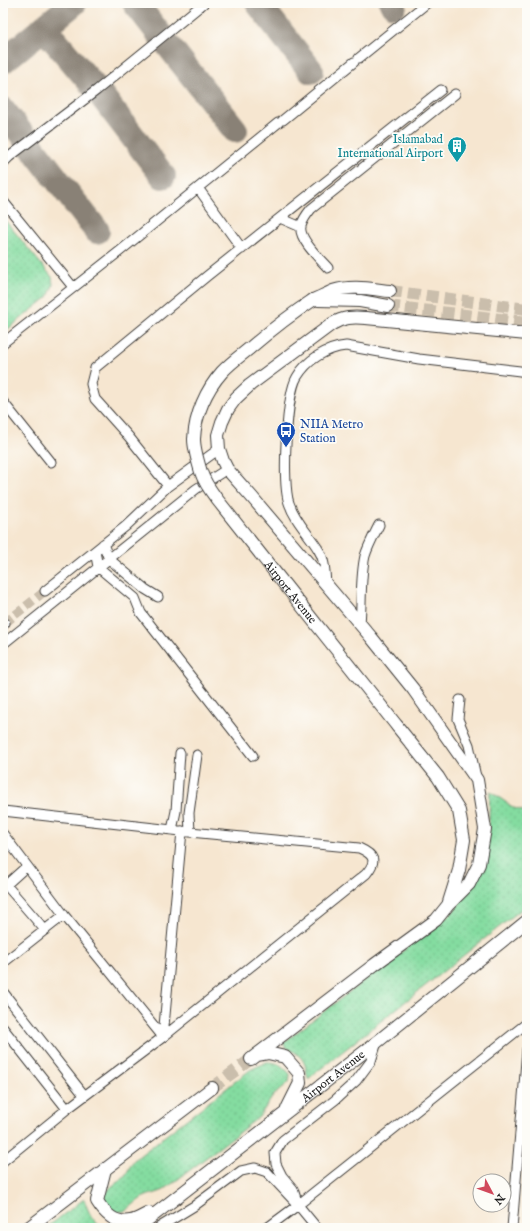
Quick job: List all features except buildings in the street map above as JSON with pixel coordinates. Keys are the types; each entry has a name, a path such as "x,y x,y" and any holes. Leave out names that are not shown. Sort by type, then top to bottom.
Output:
{"main road":[{"name":"Airport Avenue","path":"390,291 344,288 313,300 292,314 223,370 213,382 207,393 196,423 194,440 201,472 216,498 438,778 459,811 464,840 459,870 448,905"},
{"path":"313,300 348,300 388,306"},
{"path":"227,469 223,461 218,435 228,409 236,398 250,385 338,320 347,317 366,318 527,334"},
{"name":"Airport Avenue","path":"227,469 360,624 413,689 477,780 485,830 479,864 469,884 448,905 436,920 253,1057 268,1053 285,1057 299,1072 300,1083 286,1112"},
{"name":"Airport Avenue","path":"137,1228 378,1042 527,921"},
{"path":"28,1228 212,1088"},
{"path":"105,1169 97,1201 105,1214 117,1220 131,1221 167,1205"}],"street":[{"path":"3,163 97,90 204,3"},
{"path":"3,343 427,3"},
{"path":"168,486 129,437 95,399 91,384 95,368 115,350 441,90"},
{"path":"328,268 301,235 301,227 311,209 455,94"},
{"path":"198,188 242,249"},
{"path":"3,201 73,287"},
{"path":"280,218 301,227"},
{"path":"326,584 325,566 319,549 292,514 285,483 290,402 293,386 303,369 314,358 335,347 346,346 527,373"},
{"path":"3,402 51,462"},
{"path":"45,591 126,526 168,486 220,449"},
{"path":"3,644 196,489 227,469"},
{"path":"360,624 362,573 365,556 379,525"},
{"path":"103,544 109,559 145,589 158,597"},
{"path":"95,551 98,567 135,598 141,613 254,756"},
{"path":"54,584 64,596"},
{"path":"460,700 458,719 469,745 477,780"},
{"path":"180,753 176,811 181,831"},
{"path":"163,1037 181,831 189,813 197,755"},
{"path":"3,811 181,831 359,848 369,852 373,858 373,866 366,874 163,1037 84,1095 3,1161"},
{"path":"3,834 64,915 163,1037"},
{"path":"27,866 6,885 45,930"},
{"path":"3,963 64,915"},
{"path":"3,992 84,1095"},
{"path":"267,1228 277,1225 298,1205 527,1023"},
{"path":"3,1028 67,1109"},
{"path":"298,1205 293,1189 282,1176 276,1164 274,1153 283,1140 335,1100 356,1080 371,1061 378,1042"},
{"path":"512,1228 527,1049"},
{"path":"158,1228 194,1206 241,1171 255,1168 267,1172 317,1228"}],"green space":[{"path":"3,218 52,277 53,285 48,297 3,333"},
{"path":"490,791 514,808 527,812 527,905 308,1079 301,1057 283,1043 452,913 470,889 488,844"},
{"path":"267,1062 280,1065 285,1069 290,1074 289,1082 273,1096 259,1117 164,1190 144,1197 124,1211 119,1212 108,1208 103,1197 105,1193 124,1177 134,1160 250,1070"},
{"path":"84,1199 93,1219 104,1228 46,1228"}],"taxiway":[{"path":"3,61 74,3"},
{"path":"135,3 235,130"},
{"path":"258,3 311,71"},
{"path":"44,28 97,90 163,176"},
{"path":"3,110 97,231"}],"tunnel":[{"path":"390,291 527,309"},
{"path":"388,306 527,322"},
{"path":"5,623 45,591"},
{"path":"212,1088 251,1059"}],"place":[{"name":"Islamabad International Airport","path":"457,163"},
{"name":"NIIA Metro Station","path":"286,448"}]}
